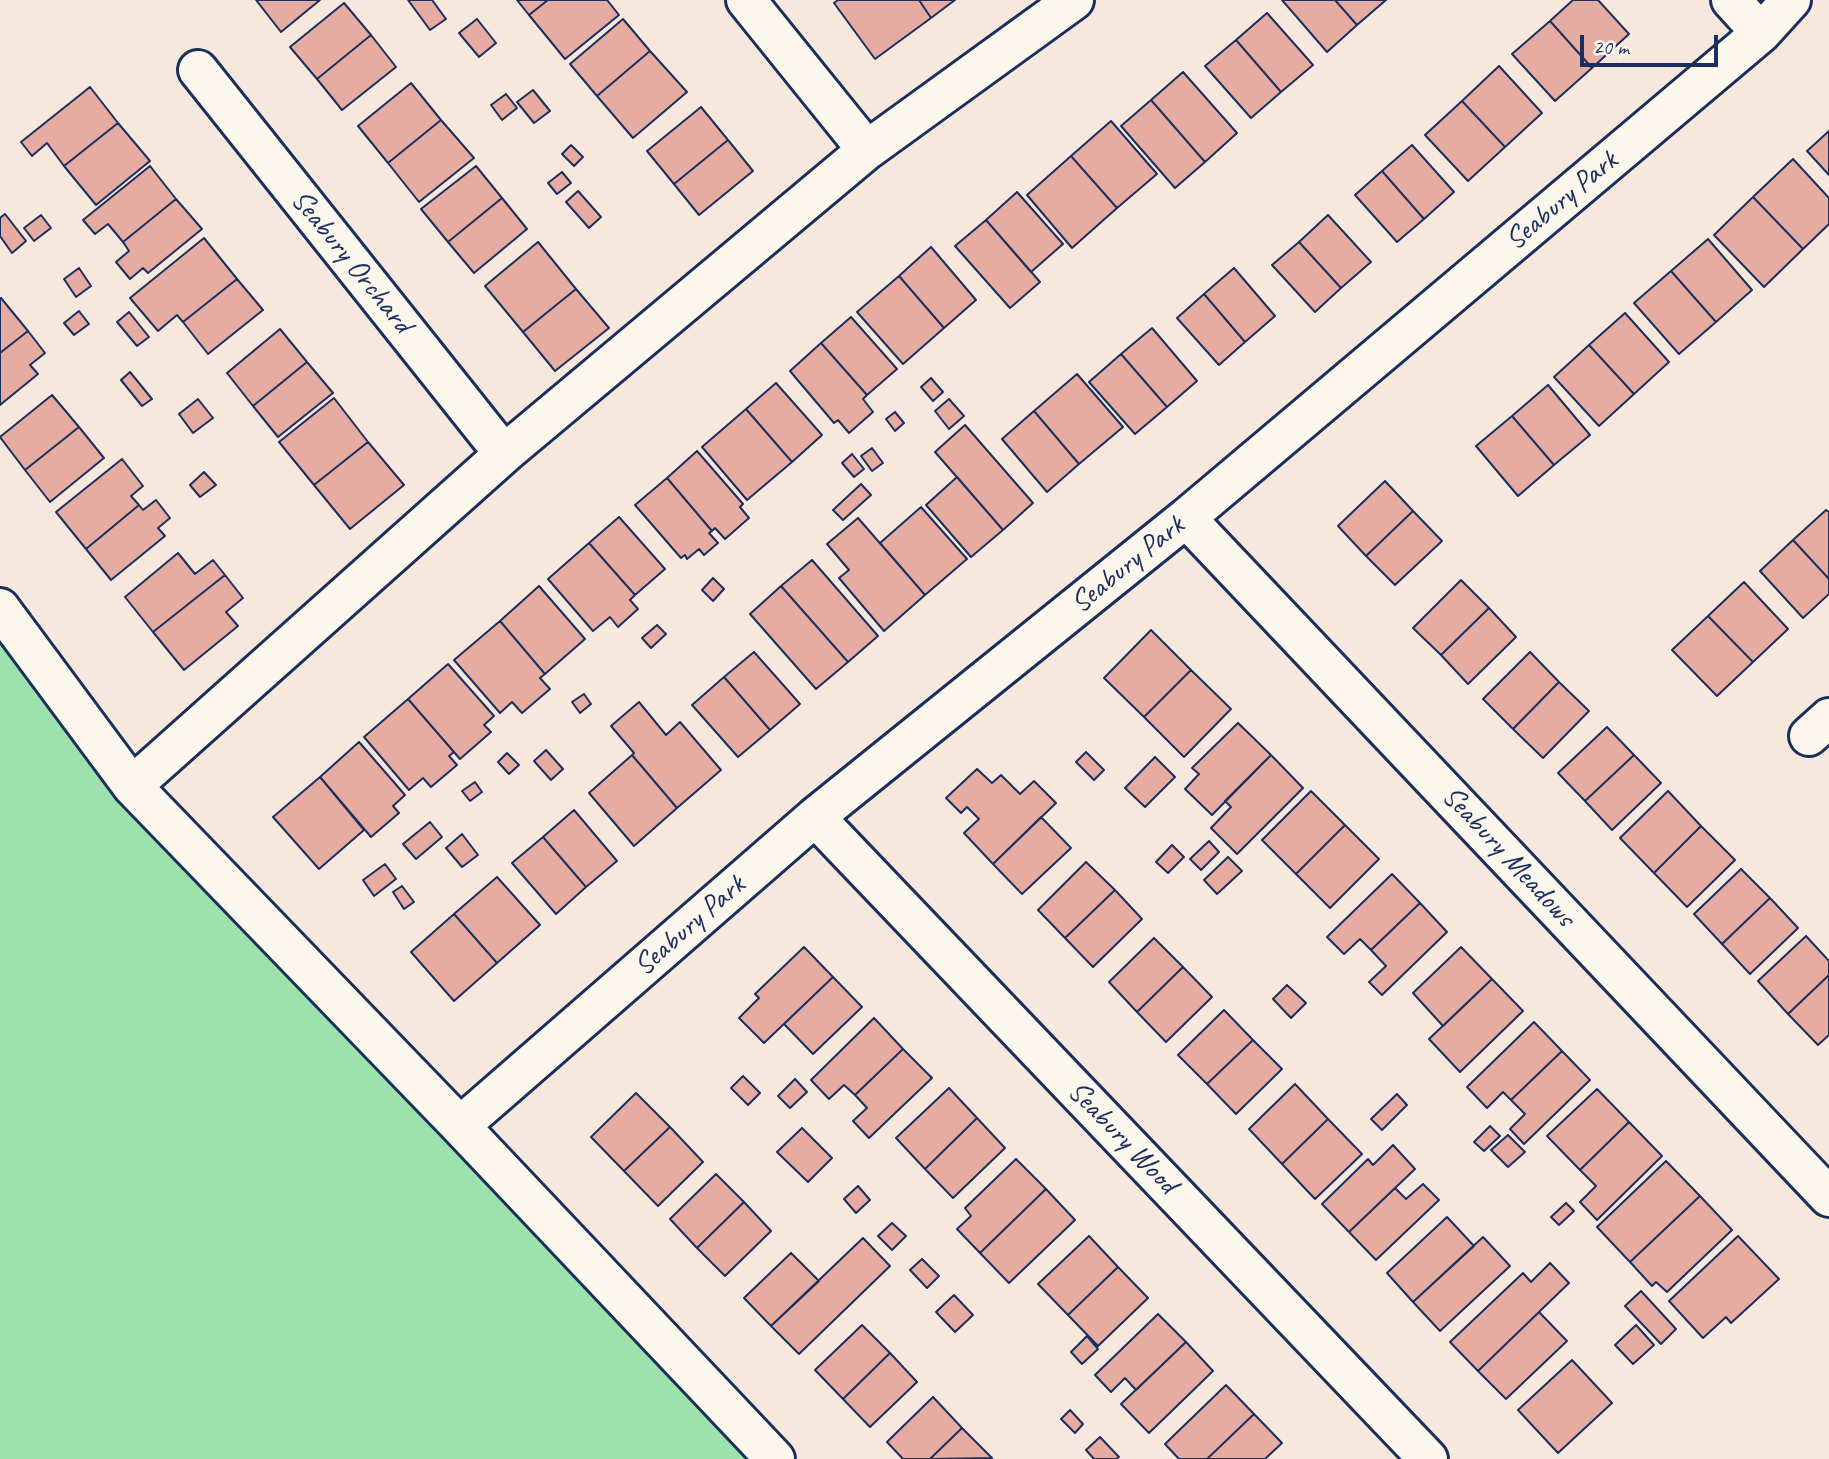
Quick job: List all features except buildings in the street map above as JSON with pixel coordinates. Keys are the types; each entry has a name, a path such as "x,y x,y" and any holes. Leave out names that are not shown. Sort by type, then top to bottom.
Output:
{"street":[{"path":"746,0 867,150"},
{"path":"132,786 504,454 867,150 1074,0"},
{"path":"1731,0 1760,33"},
{"name":"Seabury Park","path":"460,1126 815,817 1186,518 1760,33 1791,0"},
{"name":"Seabury Orchard","path":"198,70 504,454"},
{"name":"Seabury Meadows","path":"1186,518 1829,1197"},
{"path":"0,608 132,786 460,1126 775,1459"},
{"name":"Seabury Wood","path":"815,817 1429,1459"}],"green space":[{"path":"0,634 751,1459 0,1459"}]}
